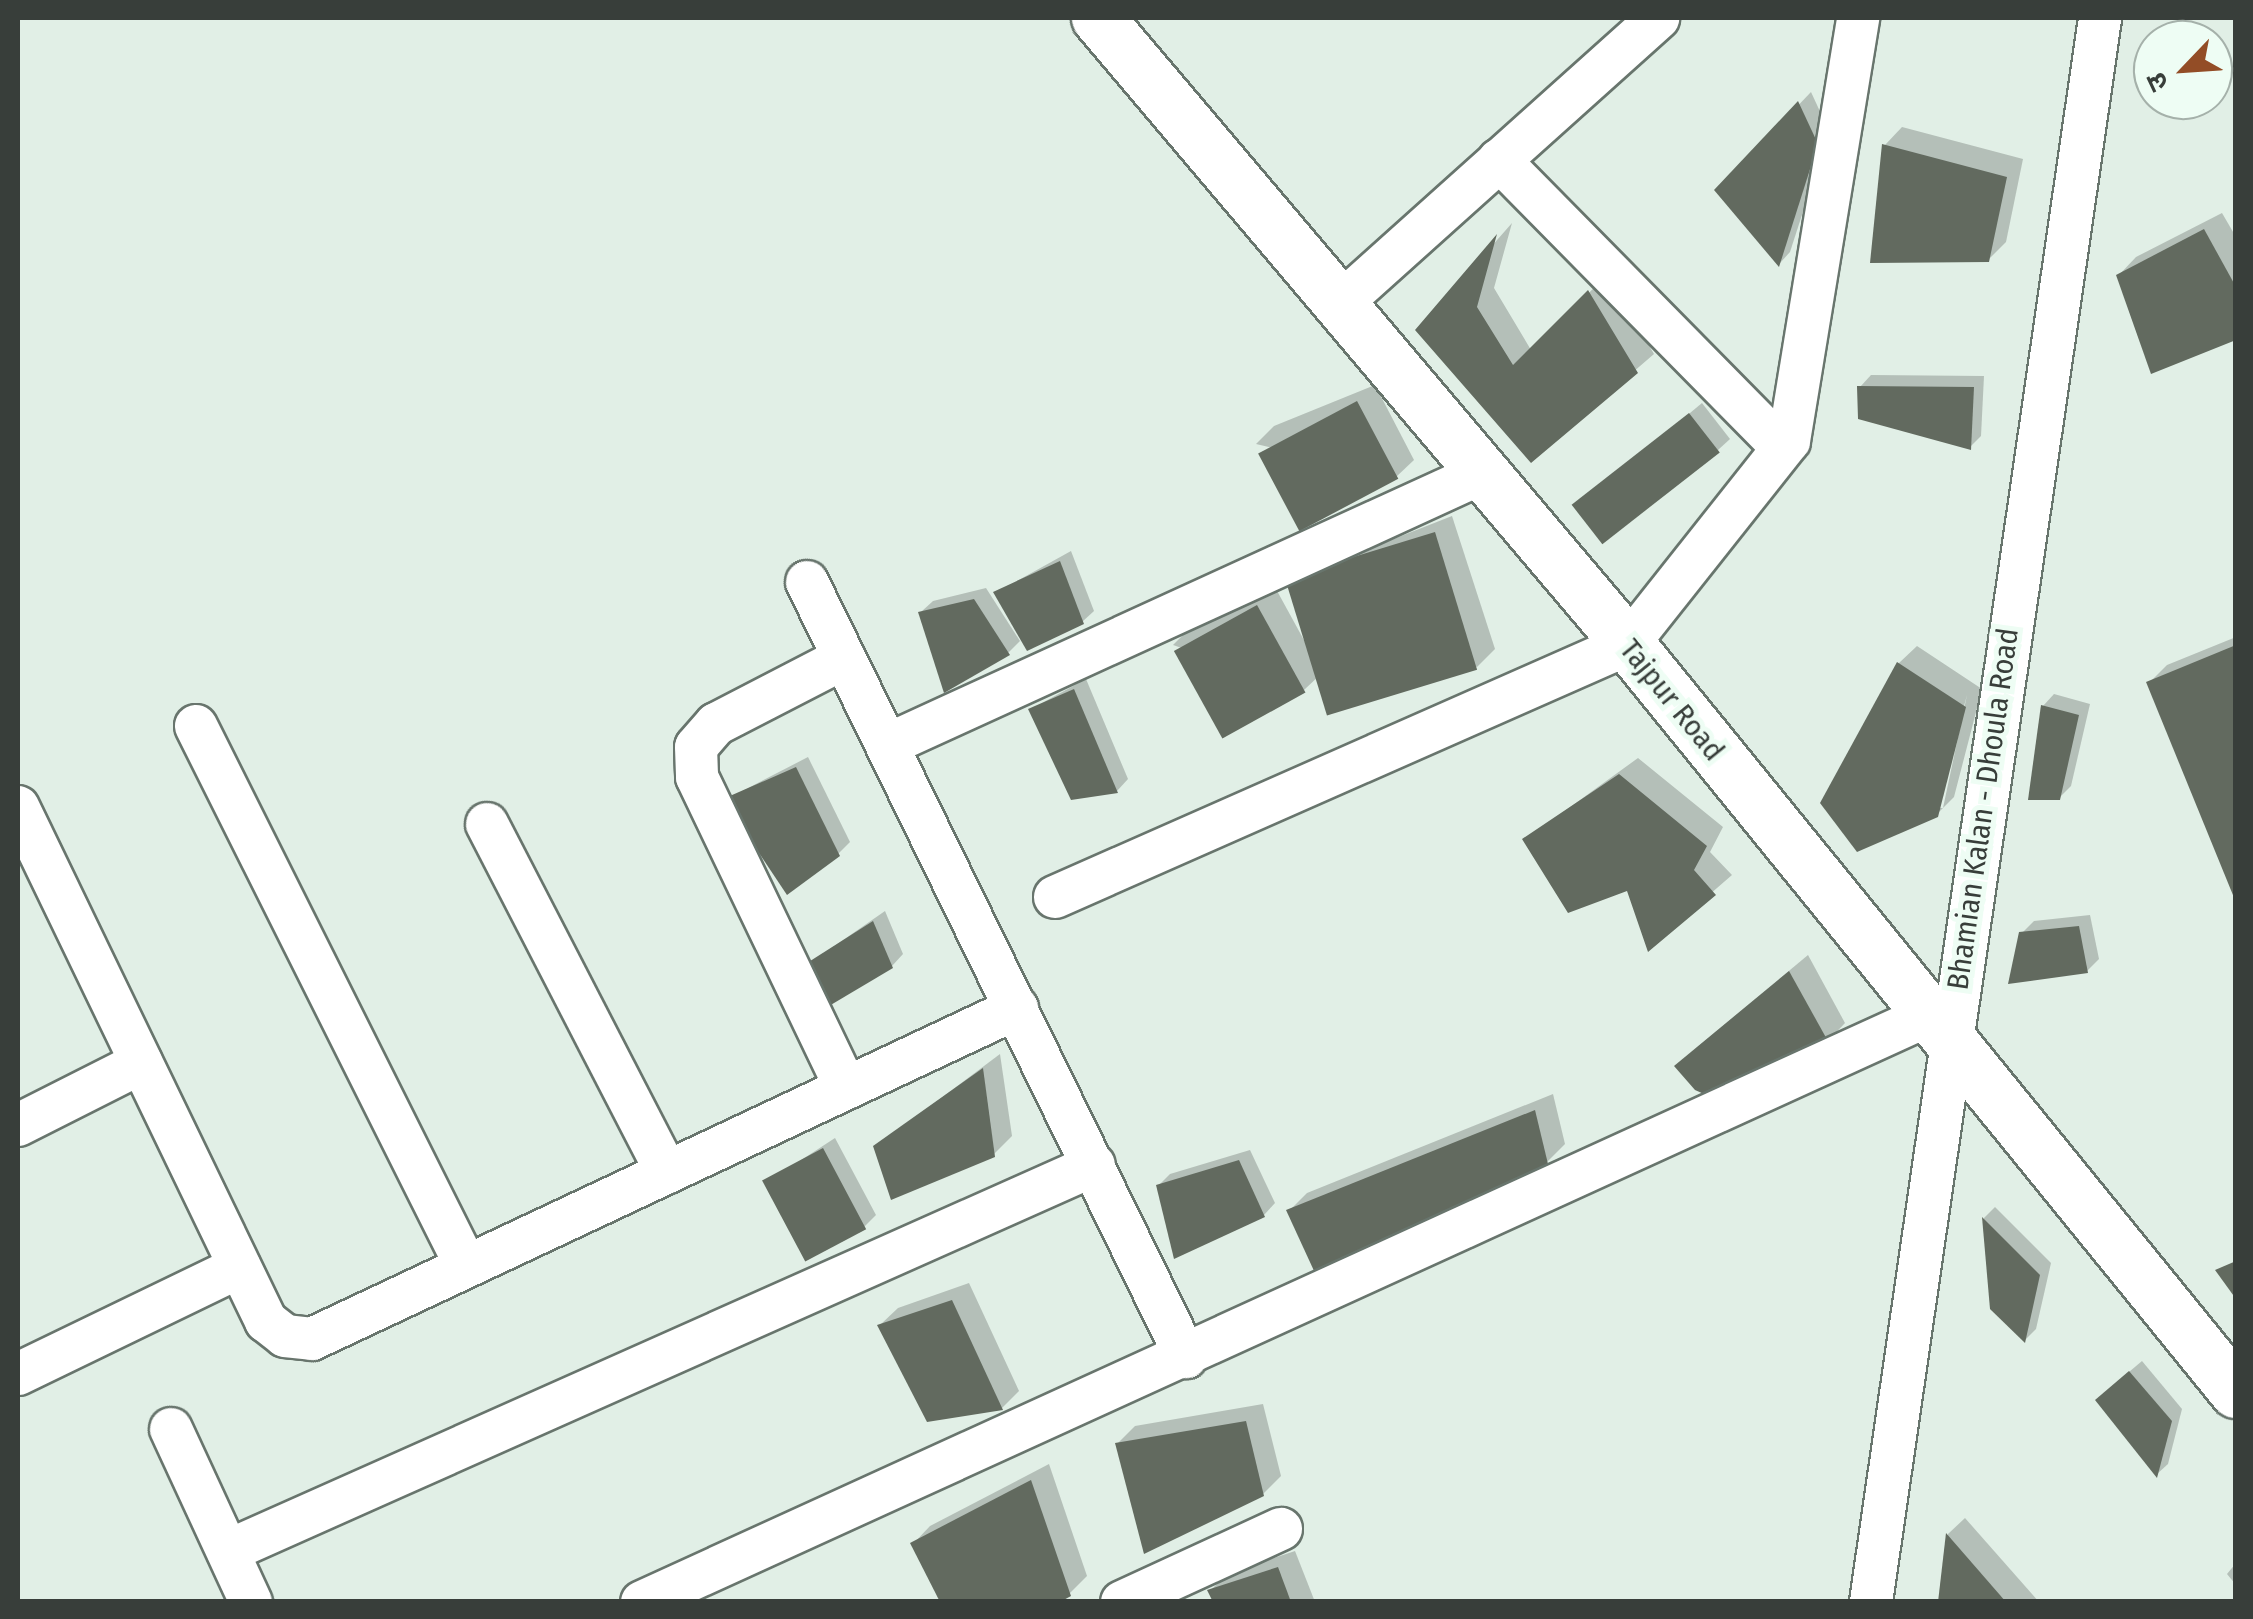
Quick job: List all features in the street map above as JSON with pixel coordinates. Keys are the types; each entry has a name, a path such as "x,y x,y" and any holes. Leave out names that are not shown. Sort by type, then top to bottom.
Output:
{"main road":[{"name":"Tajpur Road","path":"1098,18 1628,644 2236,1392"}],"street":[{"path":"1342,302 1658,18"},
{"path":"1055,897 1628,644 1784,448 1800,398 1858,18"},
{"name":"Bhamian Kalan - Dhoula Road","path":"1871,1602 1939,1028 2100,18"},
{"path":"1499,160 1784,448"},
{"path":"887,745 1484,472"},
{"path":"808,582 1186,1356"},
{"path":"844,658 716,724 696,748 697,777 846,1088"},
{"path":"196,726 466,1266"},
{"path":"18,807 266,1321 285,1336 312,1339 1017,1008"},
{"path":"487,824 667,1172"},
{"path":"642,1602 1186,1356 1939,1028"},
{"path":"18,1125 141,1062"},
{"path":"228,1551 1094,1165"},
{"path":"18,1374 240,1266"},
{"path":"170,1429 251,1602"},
{"path":"1122,1602 1281,1529"}],"building":[{"path":"1798,101 1818,144 1779,267 1714,190"},
{"path":"1882,144 2007,177 1989,262 1870,263"},
{"path":"2204,229 2236,287 2236,340 2151,374 2116,275"},
{"path":"1497,234 1477,307 1513,365 1588,290 1638,373 1531,463 1415,330"},
{"path":"1857,386 1974,387 1971,450 1858,419"},
{"path":"1357,401 1398,479 1299,531 1258,454"},
{"path":"1689,413 1720,452 1602,544 1572,505"},
{"path":"1435,532 1477,670 1327,716 1285,578"},
{"path":"1060,561 1084,624 1027,651 993,592"},
{"path":"974,599 1010,655 944,693 918,612"},
{"path":"1257,605 1305,692 1222,739 1174,651"},
{"path":"2236,645 2236,900 2235,900 2146,682"},
{"path":"1897,662 1966,707 1938,817 1857,852 1820,803"},
{"path":"1074,689 1118,793 1071,800 1028,709"},
{"path":"2041,705 2079,715 2060,800 2028,800"},
{"path":"796,767 840,856 787,895 723,799"},
{"path":"1619,774 1707,846 1694,870 1716,895 1648,952 1627,891 1568,913 1522,839"},
{"path":"873,921 893,968 829,1006 807,963"},
{"path":"2079,926 2088,973 2008,984 2019,932"},
{"path":"1789,971 1829,1043 1713,1098 1695,1090 1674,1066"},
{"path":"983,1068 995,1157 891,1200 873,1146"},
{"path":"1535,1110 1548,1164 1315,1273 1286,1210"},
{"path":"823,1148 866,1229 805,1262 762,1180"},
{"path":"1239,1160 1265,1217 1174,1259 1156,1185"},
{"path":"1982,1217 2040,1275 2025,1343 1990,1309"},
{"path":"2236,1261 2236,1299 2215,1270"},
{"path":"952,1300 1003,1410 927,1422 877,1325"},
{"path":"2129,1371 2172,1421 2157,1478 2095,1400"},
{"path":"1246,1421 1264,1496 1144,1554 1115,1443"},
{"path":"1031,1480 1071,1596 1060,1602 940,1602 910,1543"},
{"path":"1946,1533 2006,1602 1938,1602"},
{"path":"1278,1567 1291,1602 1213,1602 1207,1590"}]}
